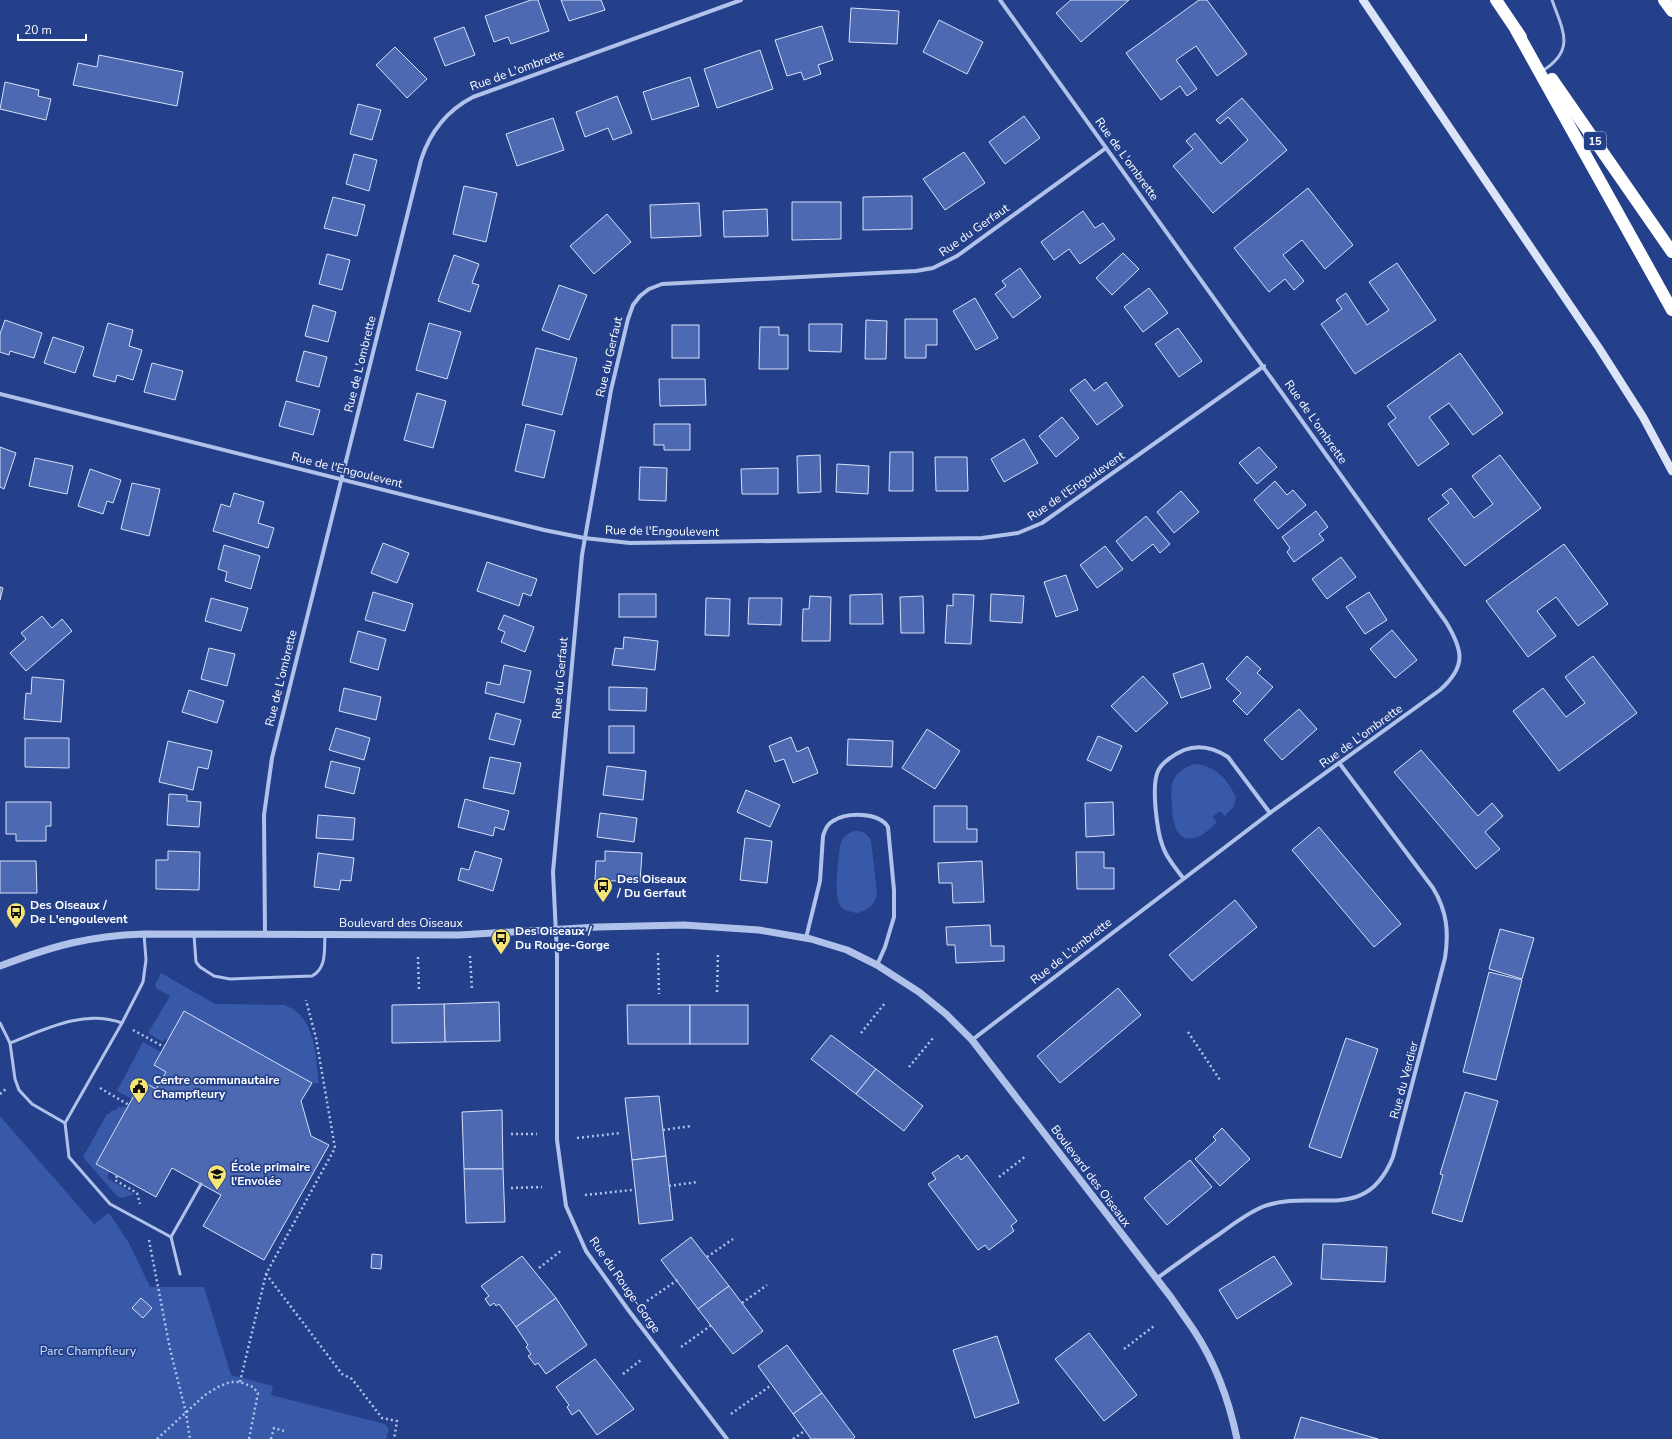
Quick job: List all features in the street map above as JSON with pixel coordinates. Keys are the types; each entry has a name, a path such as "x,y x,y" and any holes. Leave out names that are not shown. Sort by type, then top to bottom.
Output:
{"highway":[{"path":"1496,0 1542,71 1672,310"},
{"path":"1664,0 1672,11"},
{"name":"15","path":"1542,71 1672,252"}],"main road":[{"path":"1363,0 1599,348 1643,417 1672,471"}],"street":[{"name":"Rue de L'ombrette","path":"265,935 264,815 272,758 421,160 428,140 440,123 455,108 483,92 741,0"},
{"name":"Rue de L'ombrette","path":"972,1040 1183,878 1448,684 1458,668 1460,649 1446,622 1264,366 1000,0"},
{"name":"Rue du Gerfaut","path":"556,930 553,872 584,538 611,390 625,329 633,306 649,289 655,286 672,283 916,271 933,268 957,256 1106,148"},
{"name":"Rue de l'Engoulevent","path":"0,394 544,530 584,538 630,543 982,538 1018,533 1042,523 1060,512 1264,366"},
{"path":"1183,878 1166,854 1160,840 1155,779 1162,766 1176,755 1188,749 1202,747 1228,757 1270,813"},
{"name":"Rue du Verdier","path":"1156,1279 1238,1221 1262,1207 1286,1202 1352,1198 1366,1193 1380,1182 1393,1157 1445,958 1447,942 1446,917 1443,906 1433,888 1340,764"},
{"path":"806,938 818,890 823,836 825,830 829,824 846,816 876,816 885,822 888,827 894,906 891,930 877,964"},
{"name":"Boulevard des Oiseaux","path":"0,966 65,944 110,936 144,934 459,935 657,925 716,926 759,930 806,938 847,950 877,964 919,992 946,1014 972,1040 1193,1329 1207,1353 1226,1399 1237,1439"},
{"name":"Rue du Rouge-Gorge","path":"556,930 557,1140 562,1187 569,1216 586,1251 602,1274 727,1439"}],"lane":[{"path":"1542,71 1560,55 1565,42 1565,35 1552,0"},
{"path":"144,934 146,960 143,982 122,1023 65,1123 69,1157 110,1204 171,1236"},
{"path":"194,935 195,959 200,967 214,976 230,979 312,976 323,964 325,934"},
{"path":"10,1043 69,1021 103,1018 122,1023"},
{"path":"0,1023 10,1043 15,1079 19,1090 32,1104 65,1123"},
{"path":"180,1274 171,1236 201,1184"}],"path":[{"path":"658,953 659,994"},
{"path":"717,992 718,953"},
{"path":"470,956 472,989"},
{"path":"418,957 419,991"},
{"path":"240,1382 266,1274 335,1148 316,1038 306,1000"},
{"path":"861,1032 885,1003"},
{"path":"1188,1032 1220,1080"},
{"path":"146,1037 164,1047"},
{"path":"909,1067 933,1038"},
{"path":"114,1096 129,1105"},
{"path":"663,1130 691,1126"},
{"path":"577,1138 622,1132"},
{"path":"511,1134 537,1134"},
{"path":"999,1176 1026,1156"},
{"path":"117,1176 115,1180 137,1193"},
{"path":"669,1186 697,1182"},
{"path":"511,1188 542,1187"},
{"path":"586,1195 632,1190"},
{"path":"146,1223 170,1348 186,1413 190,1439 195,1439"},
{"path":"707,1257 733,1239"},
{"path":"539,1268 562,1250"},
{"path":"266,1274 342,1374 352,1379 382,1418 397,1422 394,1439"},
{"path":"647,1302 679,1279"},
{"path":"742,1304 767,1284"},
{"path":"681,1347 713,1324"},
{"path":"1124,1349 1154,1326"},
{"path":"623,1374 641,1360"},
{"path":"157,1439 205,1395 230,1382 240,1382 252,1387 258,1394 249,1439"},
{"path":"731,1414 770,1386"},
{"path":"271,1439 274,1428 284,1431"},
{"path":"793,1439 803,1432"}],"green space":[{"path":"1194,764 1208,767 1220,774 1229,784 1236,797 1234,806 1225,816 1220,811 1212,817 1217,822 1207,832 1200,836 1186,838 1181,836 1175,827 1171,794 1173,781 1179,772"},
{"path":"855,831 864,833 871,840 877,894 870,906 857,913 847,911 842,908 837,896 840,845 846,836"},
{"path":"161,973 215,1004 284,1005 295,1010 308,1027 312,1037 315,1048 319,1083 312,1083 165,1039 163,1042 148,1033 170,996 156,988 155,985"},
{"path":"143,1042 161,1052 154,1065 166,1072 156,1089 142,1081 132,1099 117,1091"},
{"path":"119,1106 121,1108 123,1106 127,1108 96,1163 110,1171 107,1178 134,1194 123,1198 117,1196 83,1157 107,1114 116,1110"},
{"name":"Parc Champfleury","path":"0,1116 94,1224 109,1213 129,1243 150,1287 204,1287 231,1375 273,1386 271,1395 385,1424 389,1429 386,1439 0,1439"}],"building":[{"path":"531,0 538,0 549,31 511,44 508,37 494,42 485,16"},
{"path":"561,0 601,0 605,10 569,21"},
{"path":"1071,0 1129,0 1081,42 1056,13"},
{"path":"1199,0 1207,0 1247,54 1217,76 1196,46 1176,60 1197,89 1187,96 1180,86 1161,100 1126,53"},
{"path":"851,8 899,11 897,44 849,42"},
{"path":"939,20 983,42 967,74 923,52"},
{"path":"822,26 833,60 818,65 821,74 804,80 801,72 787,76 775,40"},
{"path":"464,27 475,55 445,66 434,38"},
{"path":"395,47 427,79 407,98 376,65"},
{"path":"760,50 773,89 717,108 704,69"},
{"path":"99,55 183,72 177,106 73,85 78,63 97,67"},
{"path":"690,77 699,106 652,120 643,92"},
{"path":"5,82 39,90 38,96 51,99 46,120 0,109"},
{"path":"617,96 632,133 613,140 608,128 585,137 576,112"},
{"path":"1242,98 1287,150 1213,213 1173,166 1193,149 1186,141 1195,133 1221,164 1248,140 1228,117 1220,124 1216,120"},
{"path":"358,104 381,110 372,140 350,134"},
{"path":"1024,116 1040,138 1005,164 989,142"},
{"path":"553,118 564,150 517,166 506,134"},
{"path":"964,152 985,183 945,210 923,179"},
{"path":"354,154 377,160 369,191 346,184"},
{"path":"464,186 497,193 486,242 453,234"},
{"path":"1308,188 1353,245 1325,269 1302,240 1283,255 1304,281 1294,290 1285,279 1269,292 1234,248"},
{"path":"912,196 912,229 863,230 863,197"},
{"path":"333,197 365,205 357,236 324,228"},
{"path":"792,202 841,202 841,239 792,240"},
{"path":"699,203 701,236 651,238 650,205"},
{"path":"767,209 768,236 724,237 723,211"},
{"path":"1083,211 1095,228 1103,223 1115,239 1080,264 1069,249 1054,260 1041,242"},
{"path":"607,214 631,242 594,274 570,246"},
{"path":"1123,253 1139,269 1112,295 1096,278"},
{"path":"327,254 350,260 342,290 319,284"},
{"path":"454,255 479,264 472,283 479,285 470,312 438,301"},
{"path":"1397,263 1436,320 1355,374 1321,324 1342,309 1336,300 1346,293 1367,325 1389,310 1369,282"},
{"path":"1020,268 1041,297 1013,318 995,294 1006,286 1002,281"},
{"path":"559,285 587,295 569,340 542,330"},
{"path":"1149,288 1168,313 1143,332 1124,307"},
{"path":"975,298 998,338 976,350 953,311"},
{"path":"313,305 336,312 328,342 305,336"},
{"path":"905,319 937,319 937,345 926,345 926,358 905,358"},
{"path":"5,320 42,333 34,358 10,351 9,355 0,352 0,334"},
{"path":"866,320 887,321 886,359 865,359"},
{"path":"108,323 133,330 129,346 142,350 133,380 117,375 115,382 93,376"},
{"path":"429,323 461,332 447,379 416,370"},
{"path":"809,324 842,324 841,352 809,351"},
{"path":"672,325 699,325 699,358 672,358"},
{"path":"760,327 779,327 779,335 788,335 788,369 759,369"},
{"path":"1178,328 1202,361 1179,377 1155,344"},
{"path":"53,337 84,347 75,373 44,363"},
{"path":"536,348 577,358 562,415 522,405"},
{"path":"304,351 327,357 319,387 296,381"},
{"path":"1460,353 1503,413 1473,435 1449,403 1429,417 1449,444 1418,466 1388,424 1396,418 1387,406"},
{"path":"152,363 183,371 175,400 144,392"},
{"path":"659,379 705,379 706,405 660,406"},
{"path":"1085,379 1094,391 1106,382 1123,406 1097,425 1070,390"},
{"path":"417,393 446,401 433,448 404,440"},
{"path":"286,401 320,410 313,435 279,426"},
{"path":"1062,417 1079,438 1056,457 1039,436"},
{"path":"526,424 555,431 544,478 515,471"},
{"path":"654,424 690,424 690,450 664,450 664,445 654,445"},
{"path":"1024,439 1038,463 1004,482 991,459"},
{"path":"0,447 16,453 4,489 0,487"},
{"path":"1259,447 1277,467 1257,484 1239,463"},
{"path":"890,452 913,452 913,491 889,491"},
{"path":"820,455 821,492 798,493 797,456"},
{"path":"1500,455 1541,508 1465,566 1428,519 1449,503 1442,495 1451,488 1474,518 1493,504 1472,476"},
{"path":"935,457 967,457 968,491 936,491"},
{"path":"35,458 73,466 67,494 29,486"},
{"path":"837,464 869,466 868,494 836,492"},
{"path":"640,467 667,468 666,501 639,500"},
{"path":"778,468 778,494 742,494 741,469"},
{"path":"90,469 121,480 113,503 107,501 103,514 78,506"},
{"path":"1275,481 1287,495 1293,490 1306,505 1278,529 1254,500"},
{"path":"132,483 160,489 149,536 121,529"},
{"path":"1181,491 1199,512 1174,533 1157,512"},
{"path":"234,493 264,502 258,523 274,528 268,548 213,531 221,504 230,507"},
{"path":"1316,511 1328,527 1319,534 1324,540 1294,562 1287,552 1290,548 1282,537"},
{"path":"1146,516 1170,544 1160,553 1153,544 1132,561 1116,541"},
{"path":"383,543 409,553 397,583 371,573"},
{"path":"1564,544 1608,604 1578,626 1556,597 1537,611 1556,636 1528,657 1486,601"},
{"path":"224,545 260,556 251,589 225,581 227,572 218,569"},
{"path":"1105,546 1123,569 1097,588 1080,565"},
{"path":"1341,557 1356,577 1327,599 1312,579"},
{"path":"487,562 537,579 531,596 523,593 519,606 477,591"},
{"path":"1066,575 1078,610 1056,617 1044,582"},
{"path":"0,587 3,588 0,600"},
{"path":"373,592 413,604 405,631 365,620"},
{"path":"1369,592 1387,620 1365,634 1346,607"},
{"path":"619,594 656,594 656,617 619,617"},
{"path":"882,594 883,624 850,624 850,595"},
{"path":"953,594 974,595 971,644 945,643 947,605 953,606"},
{"path":"991,594 1024,596 1022,623 990,621"},
{"path":"810,596 831,597 830,641 802,641 803,609 809,609"},
{"path":"923,596 924,633 901,633 900,597"},
{"path":"211,598 248,608 241,631 205,621"},
{"path":"706,598 730,599 729,636 705,635"},
{"path":"749,598 782,598 781,625 748,624"},
{"path":"504,615 534,627 525,652 501,642 505,632 498,629"},
{"path":"42,616 52,628 62,619 72,631 26,671 10,653 26,639 21,633"},
{"path":"1392,630 1417,660 1395,678 1370,649"},
{"path":"358,631 386,639 378,670 350,662"},
{"path":"624,637 658,641 655,670 612,665 615,648 623,649"},
{"path":"209,648 235,654 227,686 201,679"},
{"path":"1247,656 1261,669 1257,673 1273,687 1247,715 1233,701 1241,693 1226,679"},
{"path":"1593,656 1637,713 1559,771 1513,711 1543,688 1566,717 1585,703 1565,677"},
{"path":"1203,663 1211,688 1181,698 1173,674"},
{"path":"504,665 531,671 524,703 485,693 487,682 500,685"},
{"path":"1143,676 1168,703 1136,732 1111,706"},
{"path":"32,677 64,680 61,722 24,719 26,693 31,694"},
{"path":"609,687 647,688 646,711 609,710"},
{"path":"344,688 381,697 376,720 339,711"},
{"path":"189,690 224,701 217,723 182,712"},
{"path":"1299,709 1317,729 1282,760 1264,740"},
{"path":"496,713 521,720 514,745 489,739"},
{"path":"609,726 634,726 634,753 609,753"},
{"path":"336,728 370,738 364,760 329,750"},
{"path":"927,729 960,751 935,789 902,768"},
{"path":"1098,736 1122,746 1111,771 1087,760"},
{"path":"791,737 797,752 808,747 818,773 793,783 784,759 775,762 769,746"},
{"path":"25,738 69,738 69,768 25,767"},
{"path":"848,739 893,741 892,767 847,765"},
{"path":"168,741 212,751 208,769 198,767 193,790 159,782"},
{"path":"1421,750 1478,816 1492,803 1503,816 1485,832 1500,849 1476,869 1394,772"},
{"path":"490,757 521,763 514,794 483,788"},
{"path":"331,761 360,768 354,794 325,787"},
{"path":"607,766 646,771 643,800 603,795"},
{"path":"746,790 780,805 770,827 737,812"},
{"path":"169,794 187,795 187,801 201,802 199,827 167,825"},
{"path":"465,799 509,811 504,830 495,827 493,836 458,827"},
{"path":"6,802 51,802 51,826 46,826 46,841 16,841 16,834 6,834"},
{"path":"1113,802 1114,835 1086,837 1085,803"},
{"path":"934,806 967,806 967,829 977,829 977,842 934,842"},
{"path":"600,813 637,818 634,842 597,837"},
{"path":"318,815 355,818 353,840 316,838"},
{"path":"1319,827 1401,924 1374,947 1292,850"},
{"path":"745,838 772,841 767,883 740,880"},
{"path":"168,851 200,852 199,890 156,889 156,860 168,860"},
{"path":"475,851 502,859 493,891 458,880 461,868 469,870"},
{"path":"605,851 642,853 640,882 595,880 596,861 605,861"},
{"path":"1076,852 1104,852 1104,868 1114,868 1114,889 1077,889"},
{"path":"318,853 354,858 351,881 341,880 339,890 314,887"},
{"path":"0,861 36,861 37,893 0,893"},
{"path":"982,861 984,902 953,903 952,883 939,883 938,863"},
{"path":"1235,900 1257,927 1192,981 1169,955"},
{"path":"990,925 991,946 1004,946 1004,961 956,963 955,945 947,945 946,927"},
{"path":"1500,929 1534,938 1522,979 1489,969"},
{"path":"1489,972 1522,980 1496,1080 1463,1072"},
{"path":"1118,988 1141,1015 1060,1083 1037,1056"},
{"path":"499,1002 500,1041 445,1042 444,1004"},
{"path":"444,1004 445,1042 392,1043 392,1005"},
{"path":"627,1005 690,1005 690,1044 628,1044"},
{"path":"690,1005 748,1005 748,1044 690,1044"},
{"path":"184,1011 312,1083 301,1101 311,1136 329,1145 264,1260 203,1226 221,1195 172,1168 156,1197 96,1164 142,1081 156,1089 166,1072 154,1065"},
{"path":"831,1035 876,1069 856,1094 811,1059"},
{"path":"1346,1038 1378,1049 1341,1158 1309,1147"},
{"path":"876,1069 923,1106 904,1131 856,1094"},
{"path":"1465,1092 1498,1101 1462,1222 1432,1213 1443,1175 1440,1174"},
{"path":"659,1096 666,1156 632,1160 625,1098"},
{"path":"502,1110 503,1169 464,1169 462,1112"},
{"path":"1222,1128 1250,1159 1220,1186 1195,1159 1216,1140 1213,1137"},
{"path":"958,1155 961,1160 967,1155 1017,1221 1011,1226 1014,1231 989,1250 985,1245 978,1250 928,1184 936,1179 932,1173"},
{"path":"666,1156 673,1220 639,1224 632,1160"},
{"path":"1190,1160 1212,1187 1167,1225 1144,1198"},
{"path":"464,1169 503,1169 505,1222 466,1223"},
{"path":"691,1237 729,1286 698,1309 661,1260"},
{"path":"1323,1244 1387,1247 1385,1282 1321,1279"},
{"path":"372,1254 382,1255 381,1269 371,1268"},
{"path":"522,1256 556,1298 516,1327 499,1304 496,1306 494,1303 490,1306 485,1299 489,1296 481,1286"},
{"path":"1274,1256 1292,1284 1237,1319 1219,1290"},
{"path":"729,1286 763,1331 733,1354 698,1309"},
{"path":"141,1298 152,1308 143,1318 132,1308"},
{"path":"556,1298 587,1345 546,1374 538,1363 535,1365 528,1356 531,1354 526,1347 528,1345 516,1327"},
{"path":"1089,1333 1137,1395 1104,1421 1055,1359"},
{"path":"997,1336 1019,1403 975,1418 953,1350"},
{"path":"787,1345 822,1393 793,1414 758,1366"},
{"path":"595,1359 634,1409 597,1435 579,1410 572,1415 567,1407 569,1405 556,1387"},
{"path":"822,1393 855,1437 853,1439 811,1439 793,1414"},
{"path":"1301,1417 1378,1439 1294,1439"}],"place":[{"name":"Des Oiseaux / Du Gerfaut","path":"603,903"},
{"name":"Des Oiseaux / De L'engoulevent","path":"16,929"},
{"name":"Des Oiseaux / Du Rouge-Gorge","path":"501,955"},
{"name":"Centre communautaire Champfleury","path":"139,1104"},
{"name":"École primaire l'Envolée","path":"217,1191"}]}
